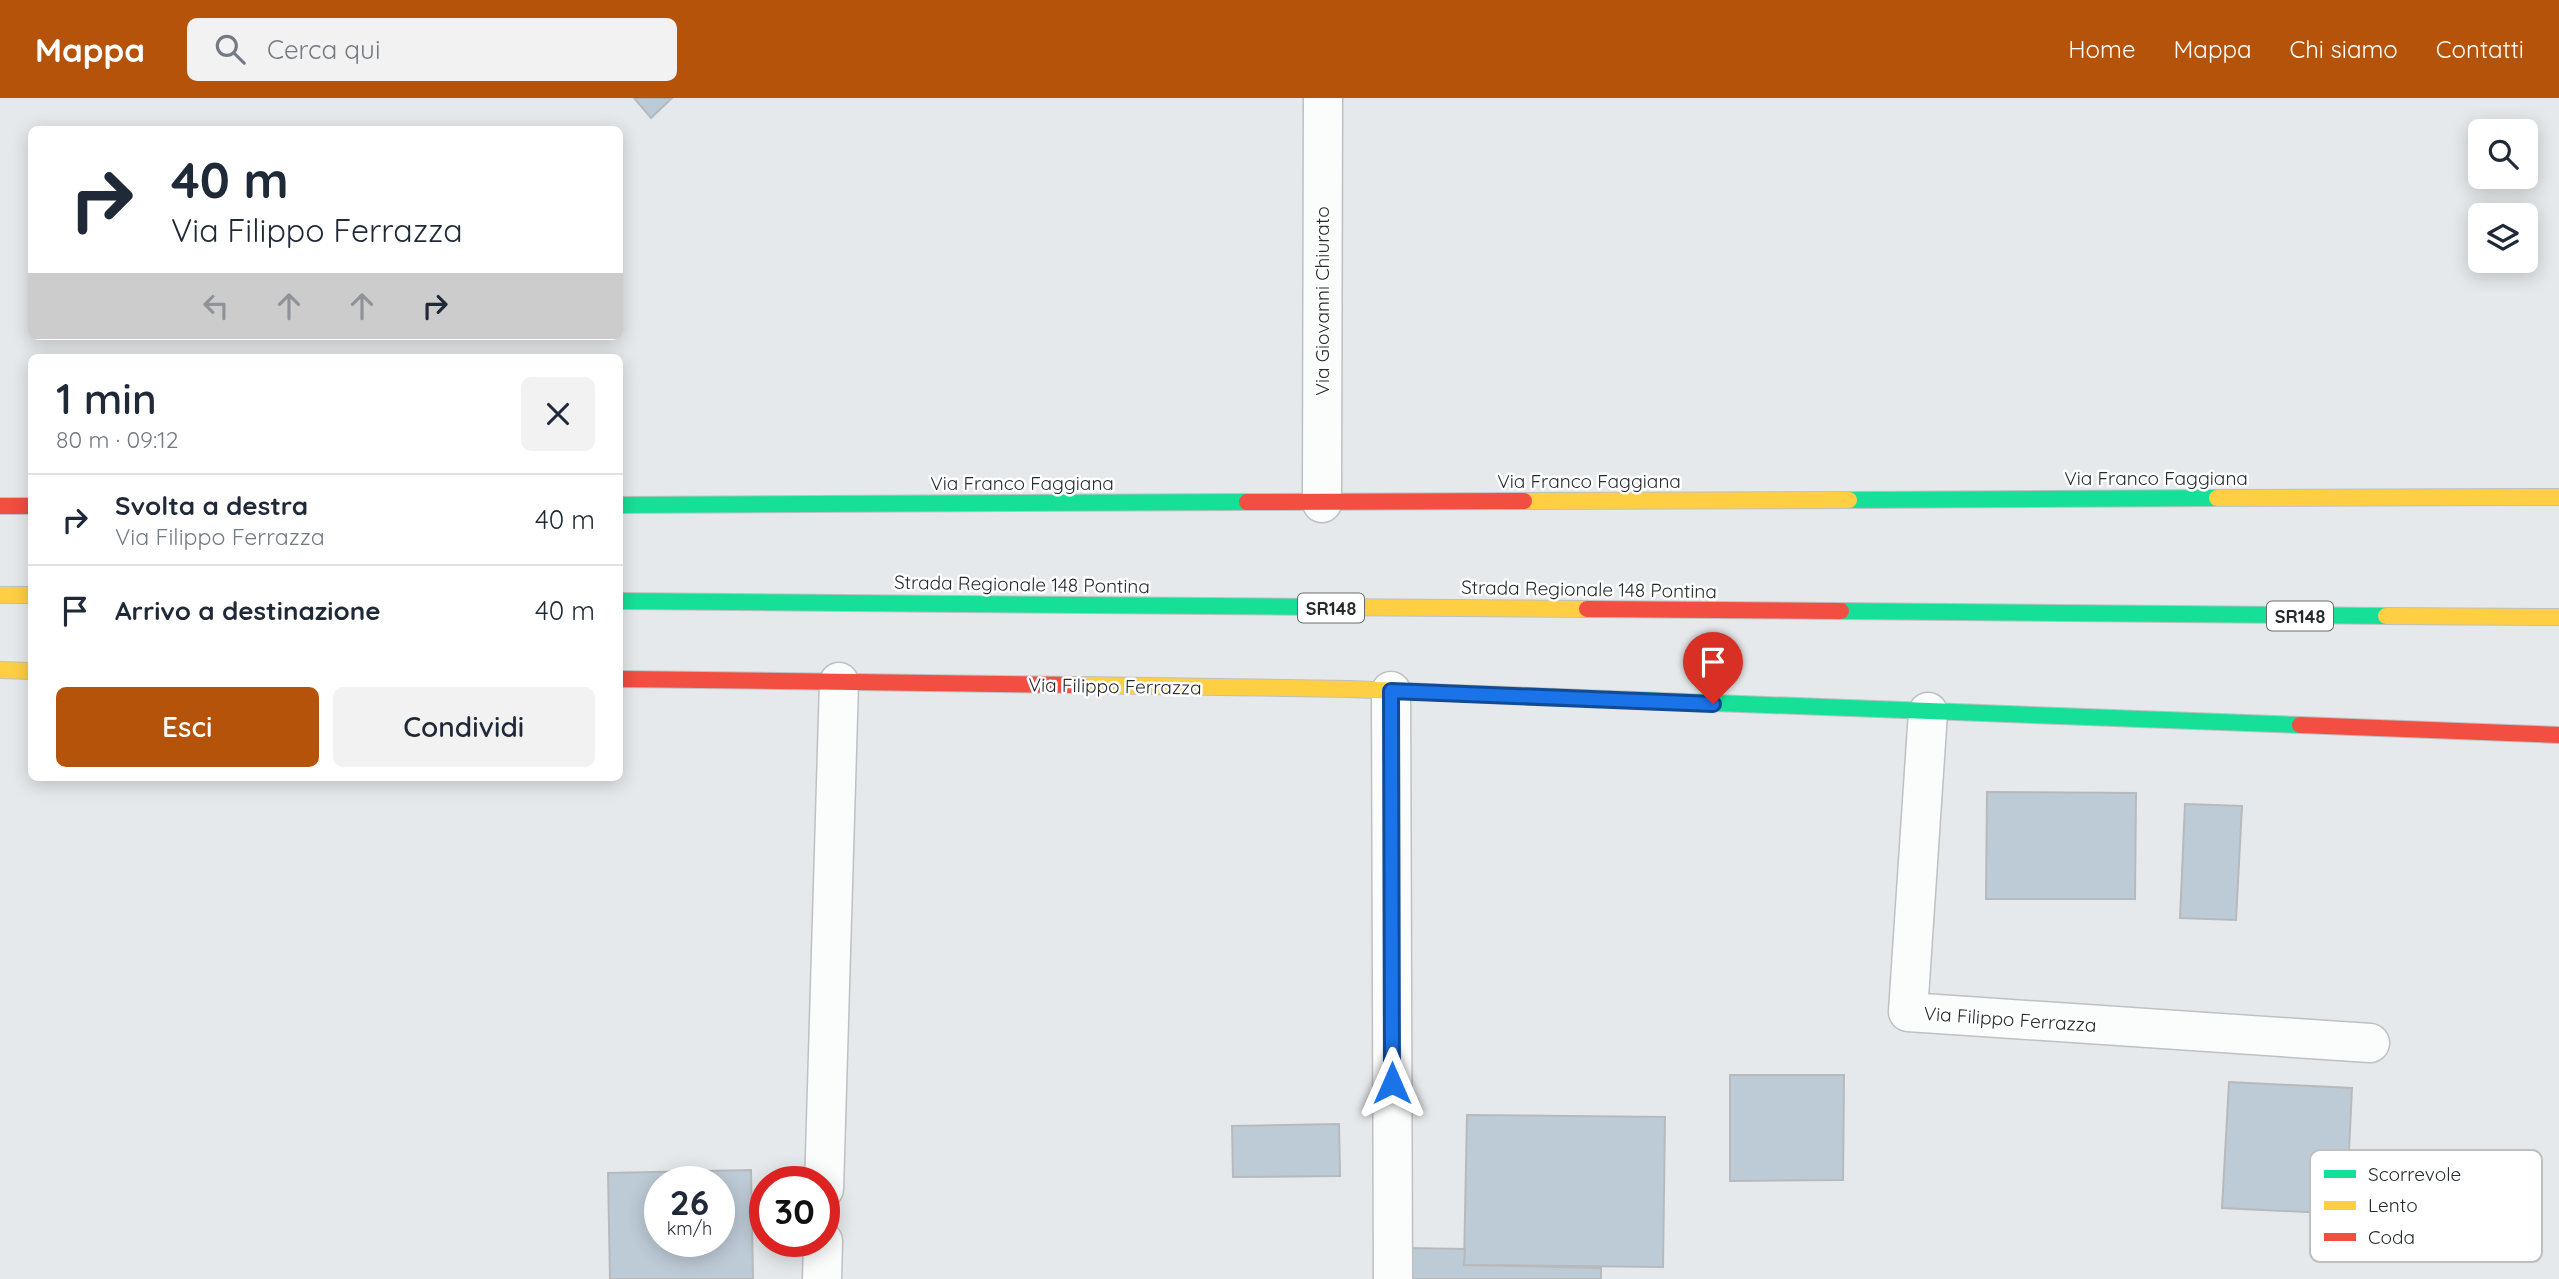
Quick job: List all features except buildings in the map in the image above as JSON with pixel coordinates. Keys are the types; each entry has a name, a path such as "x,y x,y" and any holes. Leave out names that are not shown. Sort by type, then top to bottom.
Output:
{"street":[{"name":"Via Giovanni Chiurato","path":"1322,503 1323,98"},
{"name":"Via Franco Faggiana","path":"623,505 2559,497"},
{"path":"0,506 28,506"},
{"path":"0,595 28,595"},
{"name":"Strada Regionale 148 Pontina","path":"623,601 2559,617"},
{"path":"0,670 28,671"},
{"name":"Via Filippo Ferrazza","path":"623,679 1391,691 2559,735"},
{"path":"825,1166 839,682"},
{"path":"1391,691 1392,1279"},
{"name":"Via Filippo Ferrazza","path":"1928,712 1908,1012 2370,1042"},
{"path":"822,1279 823,1257"}],"traffic: fast":[{"path":"1849,500 2217,498"},
{"path":"623,505 1247,502"},
{"path":"623,601 1317,607"},
{"path":"1841,611 2386,616"},
{"path":"1636,700 2300,725"}],"traffic: slow":[{"path":"2217,498 2559,497"},
{"path":"1524,501 1849,500"},
{"path":"0,595 28,595"},
{"path":"1317,607 1587,609"},
{"path":"2386,616 2559,617"},
{"path":"0,670 28,671"},
{"path":"1081,685 1348,689 1636,700"}],"traffic: jam":[{"path":"1247,502 1524,501"},
{"path":"0,506 28,506"},
{"path":"1587,609 1841,611"},
{"path":"623,679 1081,685"},
{"path":"2300,725 2559,735"}],"route":[{"path":"1392,1083 1391,691 1713,704"}]}
